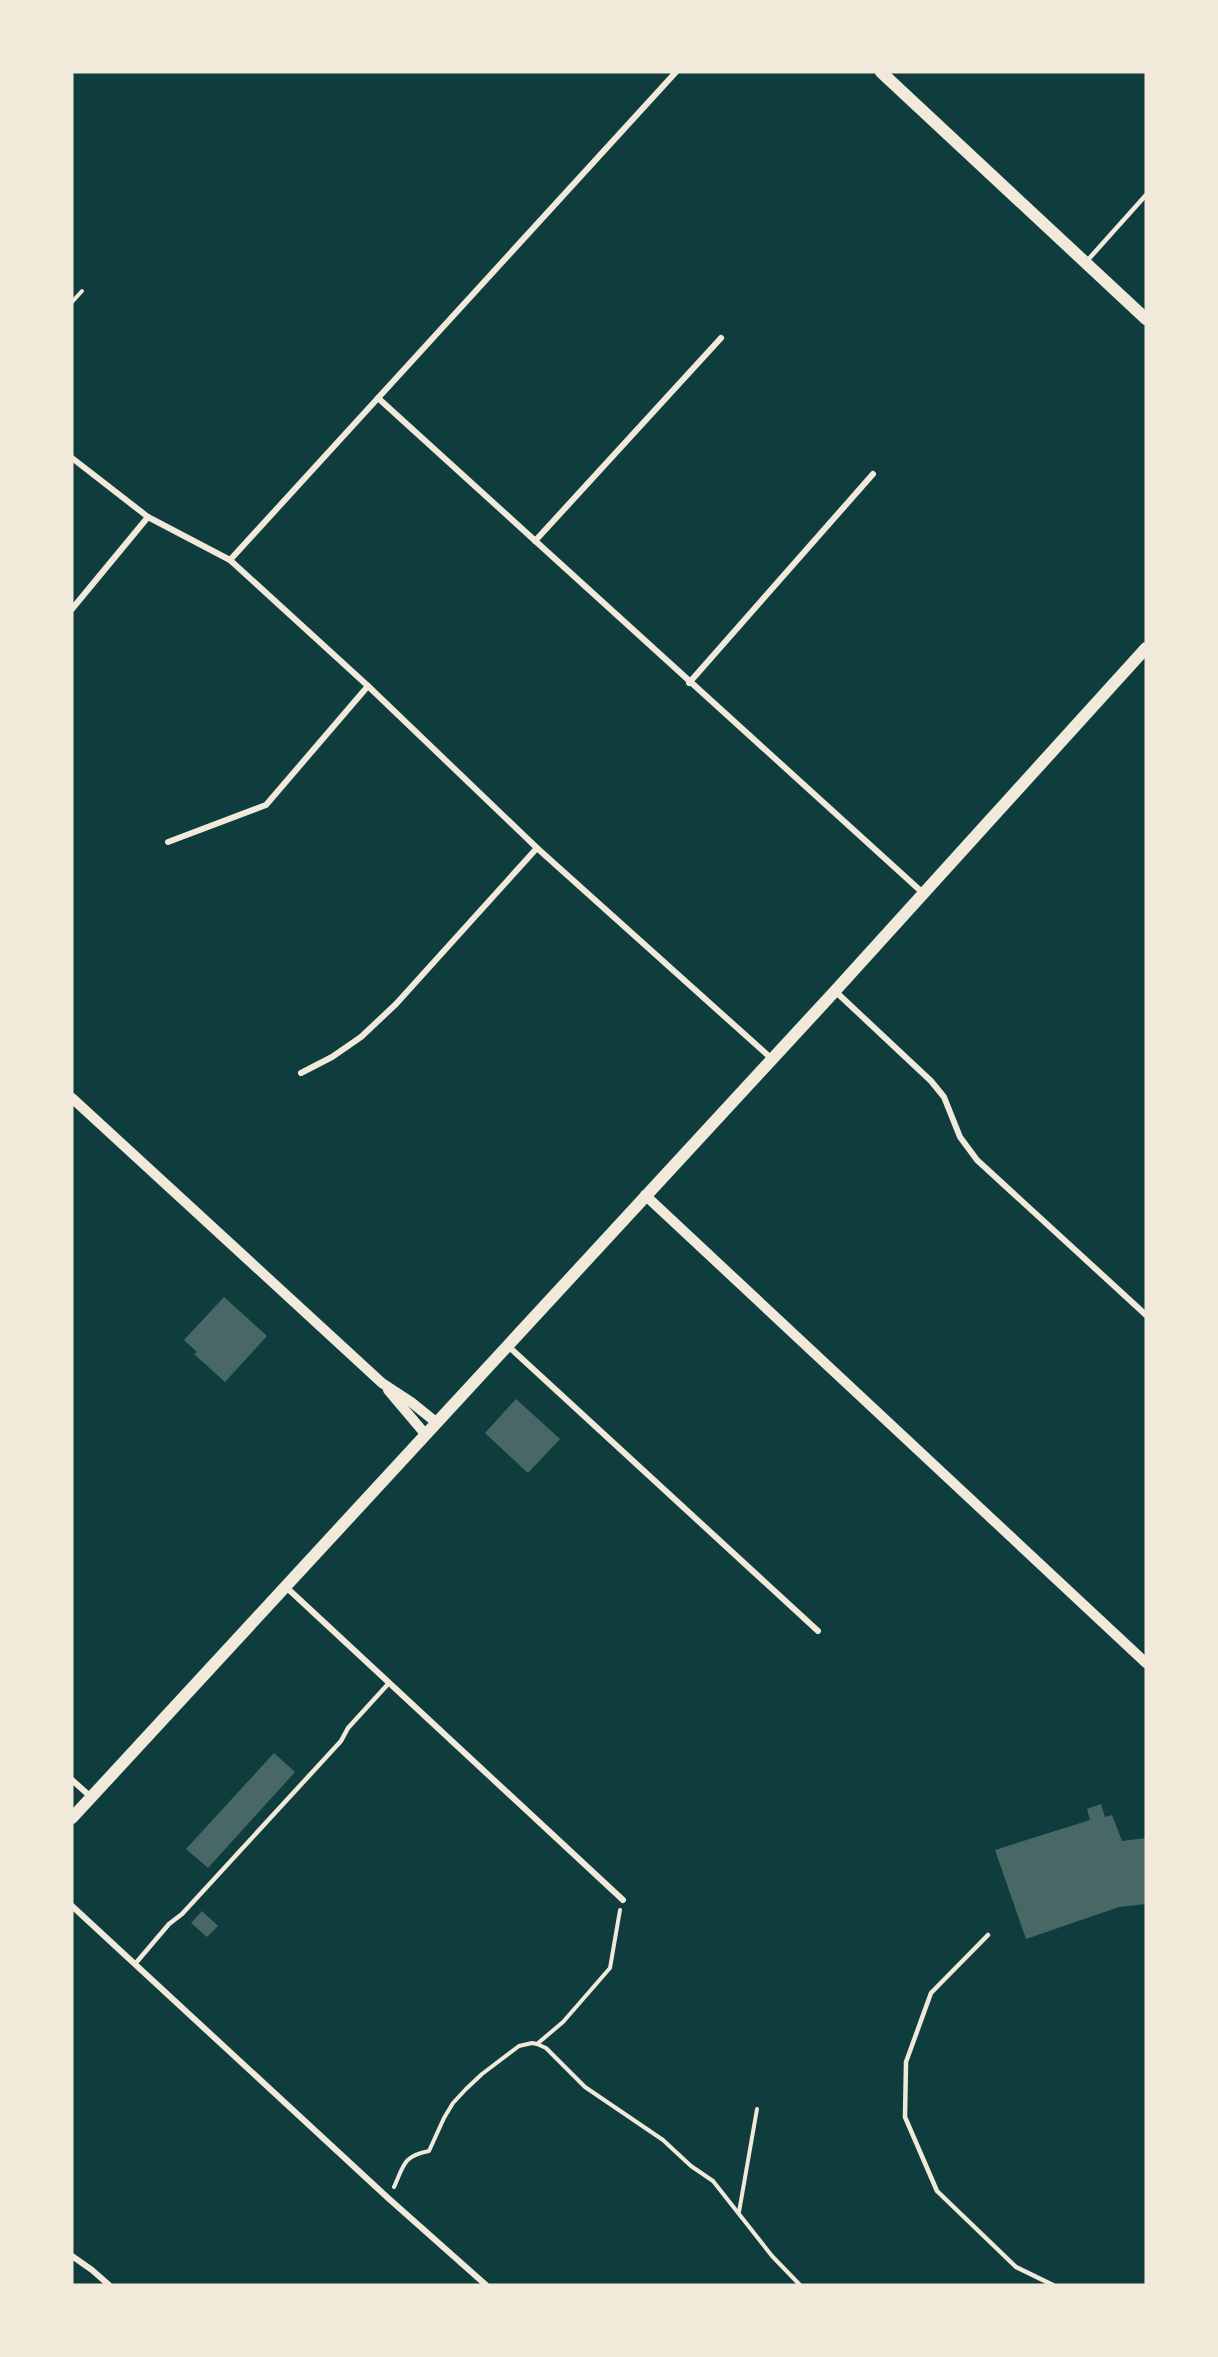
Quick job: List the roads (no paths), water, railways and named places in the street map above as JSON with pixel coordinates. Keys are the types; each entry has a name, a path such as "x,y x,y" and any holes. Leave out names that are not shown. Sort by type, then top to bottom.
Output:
{"main road":[{"path":"881,72 1146,319"},
{"path":"72,1818 835,991 1146,648"}],"street":[{"path":"230,560 676,72"},
{"path":"535,541 721,338"},
{"path":"378,398 923,893"},
{"path":"72,458 148,517 230,560 368,686 537,848 771,1059"},
{"path":"689,682 873,474"},
{"path":"72,609 148,517"},
{"path":"168,842 266,805 368,686"},
{"path":"301,1072 332,1057 360,1037 396,1005 537,848"},
{"path":"835,991 931,1081 944,1097 960,1137 977,1160 1146,1315"},
{"path":"72,1098 382,1383 426,1435"},
{"path":"645,1195 1146,1663"},
{"path":"508,1346 818,1631"},
{"path":"382,1383 437,1423"},
{"path":"286,1587 623,1900"},
{"path":"72,1780 91,1797"},
{"path":"72,1906 388,2198 402,2208 486,2285"},
{"path":"72,2256 109,2285"}],"lane":[{"path":"1085,262 1146,195"},
{"path":"135,1964 341,1741 348,1728 388,1683"},
{"path":"988,1935 931,1993 906,2062 905,2117 937,2192 1016,2267 1053,2285"}]}
